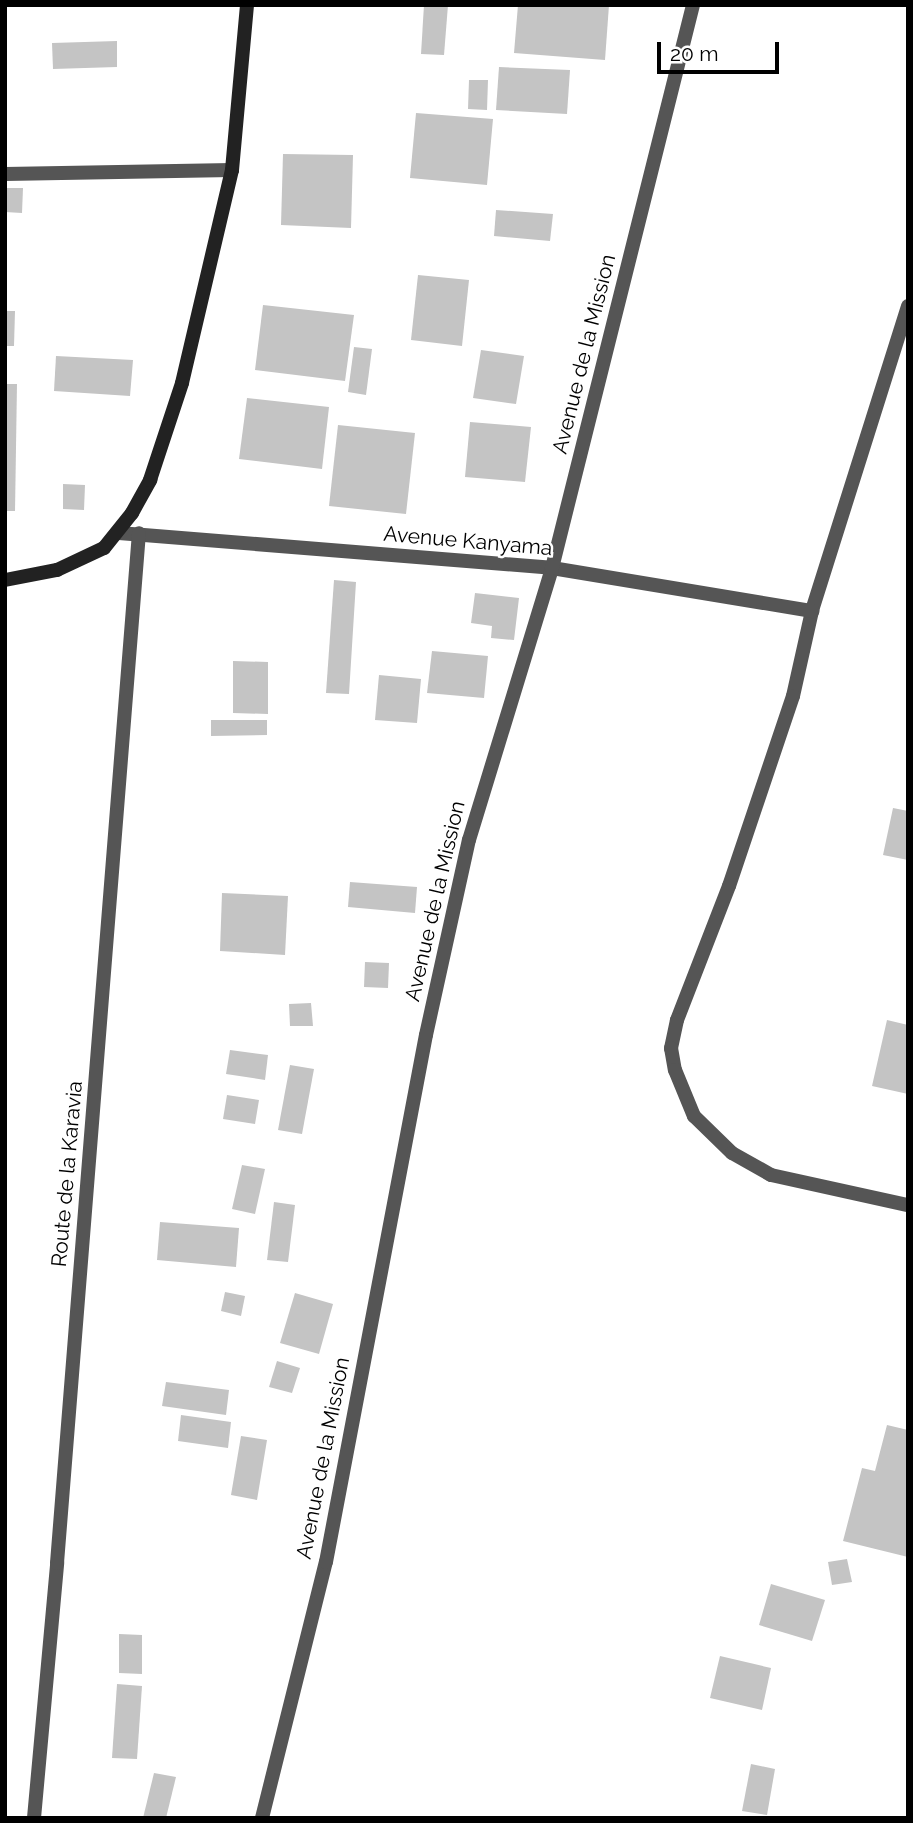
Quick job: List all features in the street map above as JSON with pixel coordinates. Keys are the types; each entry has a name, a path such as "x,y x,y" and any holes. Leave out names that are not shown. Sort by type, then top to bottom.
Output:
{"street":[{"path":"5,580 57,570 104,548 119,533 149,480 170,426 232,170 247,5"},
{"name":"Avenue de la Mission","path":"262,1818 326,1562 418,1075 469,840 552,568 694,5"},
{"path":"5,174 232,170"},
{"path":"908,306 812,611 785,720 729,886 677,1020 671,1048 675,1070 694,1116 732,1153 771,1175 908,1205"},
{"name":"Avenue Kanyama","path":"119,533 552,568 812,611"},
{"name":"Route de la Karavia","path":"34,1818 59,1549 139,533"}],"building":[{"path":"424,5 448,5 444,55 421,54"},
{"path":"518,5 609,5 605,60 514,53"},
{"path":"117,41 117,67 53,69 52,43"},
{"path":"499,67 570,70 567,114 496,110"},
{"path":"469,80 488,80 487,110 468,109"},
{"path":"416,113 493,119 487,185 410,178"},
{"path":"283,154 353,155 351,228 281,225"},
{"path":"5,188 23,188 22,213 5,212"},
{"path":"496,210 553,214 550,241 494,236"},
{"path":"418,275 469,280 462,346 411,340"},
{"path":"263,305 354,315 345,381 255,370"},
{"path":"5,311 15,311 14,346 5,346"},
{"path":"354,347 372,349 366,395 348,392"},
{"path":"481,350 524,356 516,404 473,398"},
{"path":"56,356 133,360 130,396 54,391"},
{"path":"5,384 17,384 15,511 5,511"},
{"path":"247,398 329,407 322,469 239,459"},
{"path":"470,422 531,427 525,482 465,477"},
{"path":"338,425 415,433 406,514 329,506"},
{"path":"63,484 85,485 84,510 63,509"},
{"path":"334,580 356,582 349,694 326,693"},
{"path":"475,593 519,598 514,640 491,638 492,626 471,623"},
{"path":"432,651 488,656 484,698 427,693"},
{"path":"233,661 268,662 268,714 233,713"},
{"path":"379,675 421,679 417,723 375,720"},
{"path":"211,720 267,720 267,735 211,736"},
{"path":"893,808 908,811 908,860 883,855"},
{"path":"350,882 417,887 415,913 348,907"},
{"path":"222,893 288,896 285,955 220,951"},
{"path":"365,962 389,963 388,988 364,987"},
{"path":"311,1003 313,1026 290,1026 289,1004"},
{"path":"887,1020 908,1025 908,1094 872,1086"},
{"path":"230,1050 268,1055 265,1080 226,1074"},
{"path":"290,1065 314,1069 302,1134 278,1130"},
{"path":"227,1095 259,1100 255,1124 223,1119"},
{"path":"242,1165 265,1169 255,1214 232,1209"},
{"path":"274,1202 295,1205 288,1262 267,1260"},
{"path":"160,1222 239,1228 236,1267 157,1260"},
{"path":"225,1292 245,1296 241,1316 221,1311"},
{"path":"295,1293 333,1304 319,1354 280,1343"},
{"path":"277,1361 300,1368 292,1393 269,1387"},
{"path":"166,1382 229,1390 226,1415 162,1406"},
{"path":"181,1415 231,1422 228,1448 178,1441"},
{"path":"887,1425 908,1430 908,1557 843,1541 862,1468 875,1471"},
{"path":"241,1436 267,1440 257,1500 231,1495"},
{"path":"847,1559 852,1582 832,1585 828,1562"},
{"path":"771,1584 825,1600 812,1641 759,1625"},
{"path":"119,1634 142,1635 142,1674 119,1673"},
{"path":"720,1656 771,1668 762,1710 710,1698"},
{"path":"117,1684 142,1686 137,1759 112,1758"},
{"path":"751,1764 775,1769 767,1815 742,1811"},
{"path":"154,1773 176,1777 166,1818 143,1818"}]}
